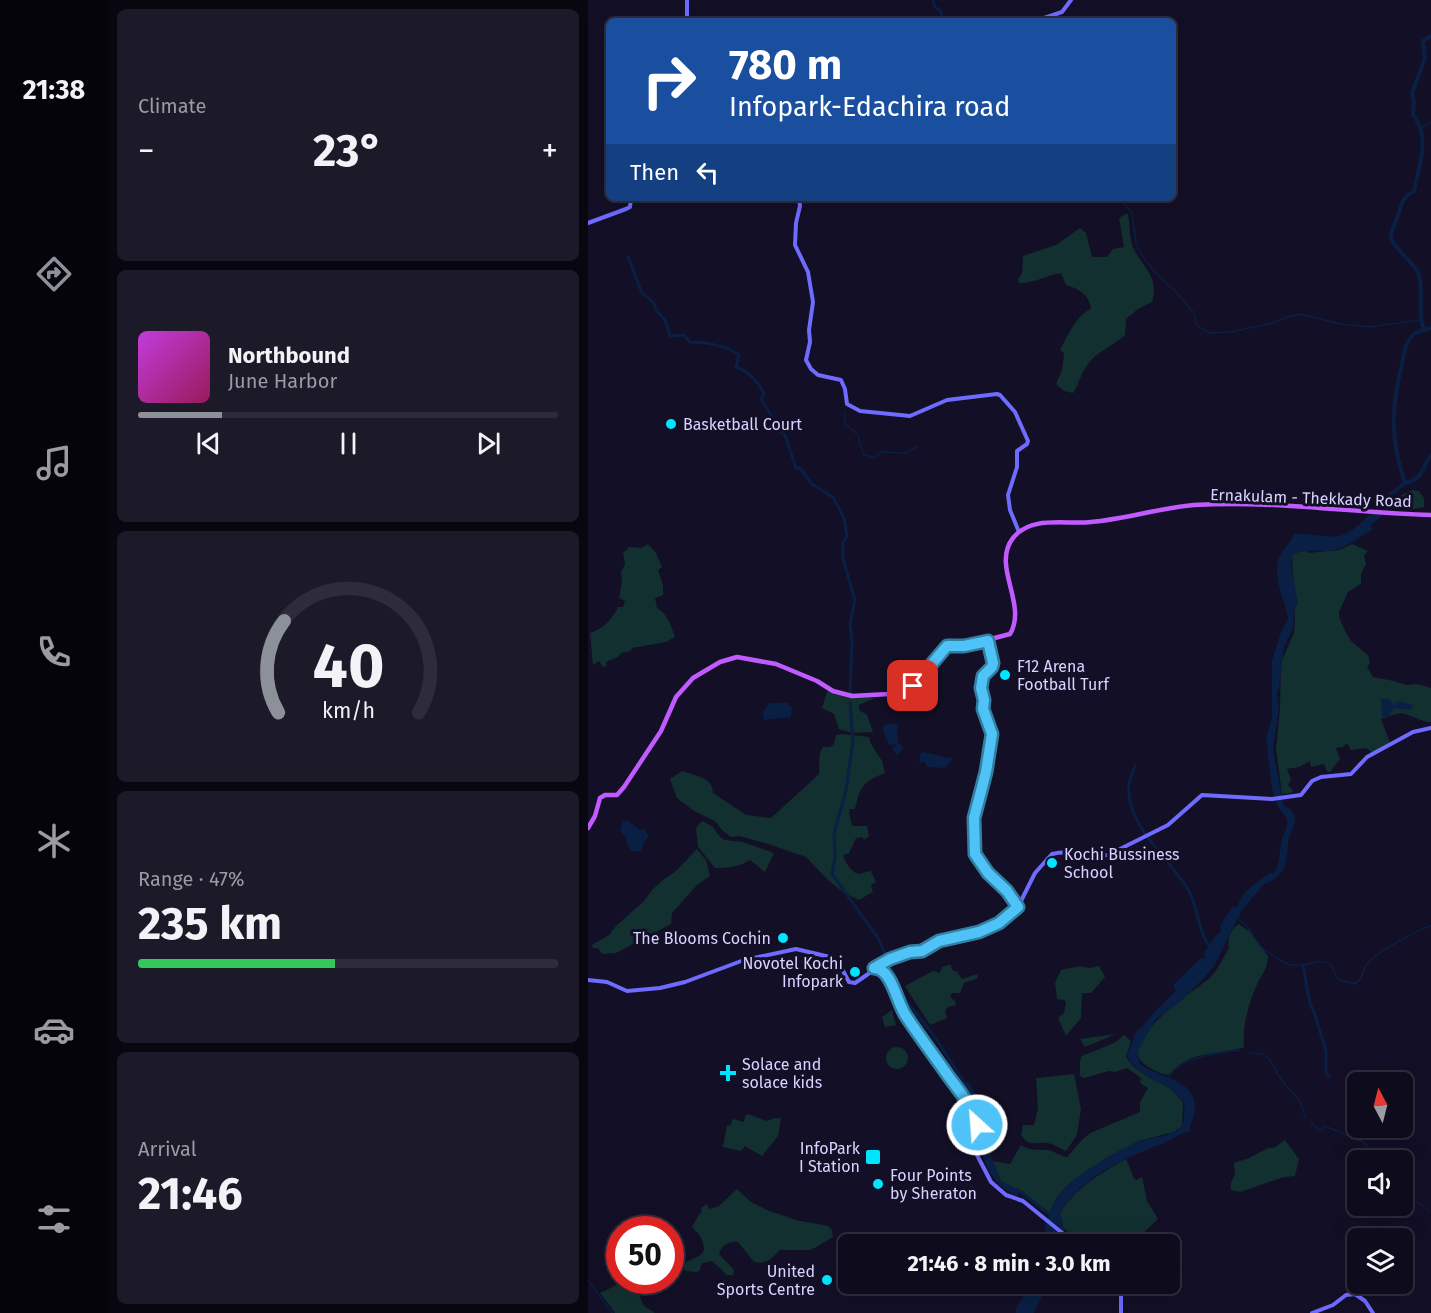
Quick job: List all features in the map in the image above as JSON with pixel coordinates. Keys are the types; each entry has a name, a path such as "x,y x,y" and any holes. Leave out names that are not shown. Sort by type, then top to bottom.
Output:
{"main road":[{"path":"687,0 687,18"},
{"path":"1044,18 1062,12 1071,0"},
{"path":"588,223 630,207 631,201"},
{"path":"588,828 595,816 600,798 617,795 624,787 661,731 676,697 693,678 720,662 737,657 776,664 847,696 889,694 901,692 915,685 938,654 947,646 964,646 1011,633 1015,612 1006,552 1012,539 1019,532 1010,510 1008,492 1017,467 1017,451 1028,441 1015,412 997,394 954,398 910,416 860,411 847,404 841,380 818,375 806,360 810,342 809,330 813,302 808,272 795,245 799,201"},
{"name":"Ernakulam - Thekkady Road","path":"1019,532 1045,522 1076,524 1115,520 1194,505 1280,506 1431,515"},
{"path":"988,641 993,663 983,676 981,688 984,700 983,709 992,734 986,772 974,818 975,854 988,873 1007,891 1018,907"},
{"path":"588,980 607,982 627,991 660,988 685,982 733,964 792,949 830,957 851,984 886,961 910,952 922,951 945,940 979,932 999,923 1018,907 1035,873 1052,854 1071,852 1108,855 1176,820 1202,795 1272,799 1301,795 1312,780 1351,774 1367,757 1413,732 1431,728"},
{"path":"886,961 886,969 905,1016 973,1112 977,1125 977,1155 991,1182 1006,1196 1021,1200 1065,1234"},
{"path":"879,965 886,969"},
{"path":"874,968 884,971 898,998"},
{"path":"1121,1294 1121,1313"},
{"path":"1312,1313 1333,1305 1346,1295 1355,1294 1365,1301 1373,1313"}],"green space":[{"path":"1128,214 1133,247 1154,285 1152,302 1138,309 1126,319 1125,335 1092,359 1073,393 1064,391 1056,384 1062,370 1064,353 1060,350 1077,321 1091,309 1090,304 1083,293 1066,285 1061,273 1019,283 1023,256 1056,245 1080,228 1086,233 1092,257 1107,257 1113,249 1124,247 1119,218"},
{"path":"1413,490 1419,491 1424,498 1424,507 1409,510 1389,506 1400,496"},
{"path":"648,544 656,553 662,567 658,570 663,585 663,595 655,598 657,608 666,617 675,637 666,642 632,648 631,651 621,653 618,657 606,662 607,666 603,667 599,661 593,665 590,633 607,623 618,607 623,607 625,601 619,598 621,572 625,564 623,553 629,547 641,548"},
{"path":"1352,544 1368,551 1364,555 1366,564 1361,574 1361,584 1348,592 1339,612 1346,633 1351,641 1368,655 1370,663 1367,667 1373,677 1431,688 1431,722 1400,713 1381,719 1390,743 1373,753 1366,748 1351,750 1347,743 1343,747 1336,748 1340,759 1330,772 1324,764 1311,767 1310,761 1299,767 1287,769 1291,780 1288,785 1293,790 1292,793 1282,794 1276,749 1281,662 1294,633 1292,555 1294,552 1306,550 1308,553 1339,550"},
{"path":"828,689 875,698 859,705 859,710 867,715 873,732 852,733 839,729 834,714 822,708"},
{"path":"836,735 869,737 882,761 885,773 864,785 855,809 850,809 849,813 852,826 867,826 869,836 864,840 862,837 856,838 849,853 843,855 844,858 854,872 860,874 871,871 876,882 871,885 873,892 859,900 844,893 806,857 739,836 731,837 715,821 694,811 677,798 670,779 682,771 698,776 707,780 713,793 746,815 771,818 819,774 819,757 823,747 830,747 834,744"},
{"path":"702,821 712,826 725,840 743,842 774,853 765,872 750,860 733,867 715,868 698,847 696,828"},
{"path":"697,849 706,860 710,876 697,885 672,913 671,924 616,953 602,954 598,948 593,948 592,945 609,935 644,901 652,890 675,872"},
{"path":"1239,924 1250,932 1268,956 1266,967 1247,1014 1244,1047 1195,1057 1177,1066 1169,1075 1147,1066 1138,1055 1140,1043 1160,1018 1213,974 1229,948 1232,931"},
{"path":"951,965 952,970 957,972 962,979 977,974 978,978 964,983 960,993 952,993 950,997 956,1005 948,1007 945,1011 947,1018 930,1025 905,986 933,971 940,973 942,967"},
{"path":"1080,966 1089,968 1099,966 1105,977 1091,993 1082,993 1081,1018 1066,1036 1058,1018 1064,1013 1066,1003 1064,1000 1057,999 1055,983 1061,970"},
{"path":"892,1010 896,1025 885,1027 882,1017"},
{"path":"1116,1034 1085,1047 1080,1039"},
{"path":"1124,1035 1131,1041 1126,1056 1134,1067 1169,1088 1183,1102 1182,1126 1174,1132 1139,1141 1106,1158 1060,1193 1049,1213 1019,1190 1001,1181 993,1161 1010,1164 1021,1145 1030,1149 1052,1151 1067,1157 1090,1133 1140,1112 1140,1102 1148,1088 1140,1083 1141,1078 1127,1068 1084,1078 1080,1076 1082,1056 1114,1043"},
{"path":"897,1047 905,1050 908,1058 905,1066 897,1069 889,1066 886,1058 889,1050"},
{"path":"1074,1074 1081,1109 1077,1135 1066,1151 1050,1144 1027,1141 1021,1135 1023,1125 1034,1125 1038,1108 1036,1078"},
{"path":"748,1114 767,1121 781,1118 778,1136 762,1156 745,1146 741,1151 723,1147 727,1125 730,1126 733,1119 744,1122"},
{"path":"1285,1140 1299,1159 1295,1176 1284,1177 1240,1192 1231,1190 1235,1174 1234,1163 1268,1148 1274,1148"},
{"path":"1126,1159 1134,1178 1136,1180 1142,1177 1147,1201 1158,1219 1142,1234 1071,1234 1063,1228 1060,1213 1081,1188"},
{"path":"737,1189 751,1202 767,1210 796,1220 828,1226 832,1230 833,1237 811,1250 780,1250 762,1263 754,1262 738,1242 732,1242 726,1244 719,1254 734,1270 733,1275 727,1275 712,1261 702,1263 697,1272 685,1271 684,1264 699,1256 704,1250 700,1237 692,1227 702,1212 701,1208 707,1204 709,1209 719,1206"},
{"path":"606,1290 606,1294 639,1294 644,1306 655,1313 615,1313 600,1293"}],"water":[{"path":"1370,514 1383,515 1371,525 1372,530 1339,549 1306,551 1292,556 1291,565 1298,604 1294,609 1293,628 1284,647 1277,693 1279,709 1273,750 1284,806 1294,814 1295,823 1288,840 1284,869 1275,879 1264,884 1242,910 1214,966 1180,1002 1155,1020 1138,1051 1139,1063 1183,1085 1189,1091 1194,1099 1195,1109 1190,1132 1180,1134 1134,1155 1092,1179 1069,1200 1060,1213 1065,1234 1045,1234 1050,1211 1066,1186 1098,1163 1122,1150 1141,1141 1172,1133 1182,1125 1184,1101 1168,1087 1137,1069 1127,1055 1137,1030 1176,991 1173,985 1201,958 1206,959 1204,953 1221,931 1220,926 1232,907 1238,906 1246,891 1270,873 1273,874 1278,866 1287,819 1278,807 1272,789 1266,738 1272,717 1272,661 1281,632 1288,619 1278,581 1277,565 1282,552 1294,534 1335,536 1342,535 1359,525"},
{"path":"1381,699 1389,699 1394,705 1398,701 1413,705 1410,710 1394,708 1389,716 1382,718"},
{"path":"769,703 787,703 792,708 791,717 764,720 763,712"},
{"path":"897,724 898,743 904,747 897,756 892,748 897,744 889,745 883,731 883,726"},
{"path":"921,752 953,758 945,768 927,767 925,762 919,763"},
{"path":"623,821 628,821 640,830 644,829 649,837 644,842 641,852 632,851 627,845 627,839 620,831"},
{"path":"968,1082 988,1112 992,1126 988,1142 990,1154 1001,1181 1019,1190 1018,1196 1003,1188 987,1167 982,1151 981,1119 975,1105 960,1083"},
{"path":"1025,1294 1043,1294 1034,1313 1016,1313 1016,1308"}],"waterway":[{"path":"933,0 942,18"},
{"path":"1424,330 1419,275 1394,243 1391,234 1402,202 1414,191 1421,161 1423,142 1413,115 1412,93 1425,58 1423,41 1431,36"},
{"path":"1422,127 1431,123"},
{"path":"1121,201 1132,212 1136,243 1142,255 1153,270 1194,313 1196,325 1210,333 1230,332 1273,323 1301,314 1341,324 1370,327 1420,320"},
{"path":"628,257 642,293 653,302 665,320 670,336 684,335 690,342 716,345 739,355 736,367 749,374 759,385 764,394 761,399 763,403"},
{"path":"1376,513 1382,501 1405,483 1395,438 1396,395 1404,352 1411,337 1431,328"},
{"path":"764,404 776,423 775,426"},
{"path":"845,412 845,423 858,435 863,454 875,458 882,452"},
{"path":"777,430 785,435 796,468 801,469 812,484 831,496"},
{"path":"883,452 905,453 917,447"},
{"path":"1405,483 1419,476 1431,455"},
{"path":"833,497 844,518 847,537 843,542 843,559 855,600 850,624 852,641 850,694"},
{"path":"846,791 853,740 850,702"},
{"path":"1135,766 1129,784 1129,799 1134,814 1150,841 1189,891 1203,934 1210,947"},
{"path":"846,790 834,834 835,857 832,874 878,938 906,1001 932,1033 966,1085"},
{"path":"1238,919 1264,950 1285,963 1298,965 1326,962 1330,964 1339,980 1355,984 1361,978 1367,964 1378,954 1431,926"},
{"path":"1303,966 1310,1003 1326,1051 1326,1073 1330,1077"},
{"path":"1169,1078 1180,1065 1188,1061 1233,1050 1240,1051"},
{"path":"1250,1053 1263,1054 1269,1059 1282,1081 1299,1100 1306,1118"},
{"path":"1311,1122 1320,1131 1325,1126 1363,1142 1371,1150"},
{"path":"1017,1189 1052,1216"},
{"path":"1413,1197 1430,1211"},
{"path":"588,1280 612,1313"}],"place":[{"name":"Basketball Court","path":"671,424"},
{"name":"F12 Arena Football Turf","path":"1005,675"},
{"name":"Kochi Bussiness School","path":"1052,863"},
{"name":"The Blooms Cochin","path":"783,938"},
{"name":"Novotel Kochi Infopark","path":"855,972"},
{"name":"Solace and solace kids","path":"728,1073"},
{"name":"InfoPark I Station","path":"873,1157"},
{"name":"Four Points by Sheraton","path":"878,1184"},
{"name":"United Sports Centre","path":"827,1280"}],"route":[{"path":"913,686 947,646 953,644 964,646 988,641 993,663 983,676 981,688 984,700 983,709 992,734 986,772 974,818 975,854 982,866 1002,885 1018,907 999,923 979,932 939,941 922,951 897,956 874,968 886,973 903,1013 973,1112 977,1125"}]}
